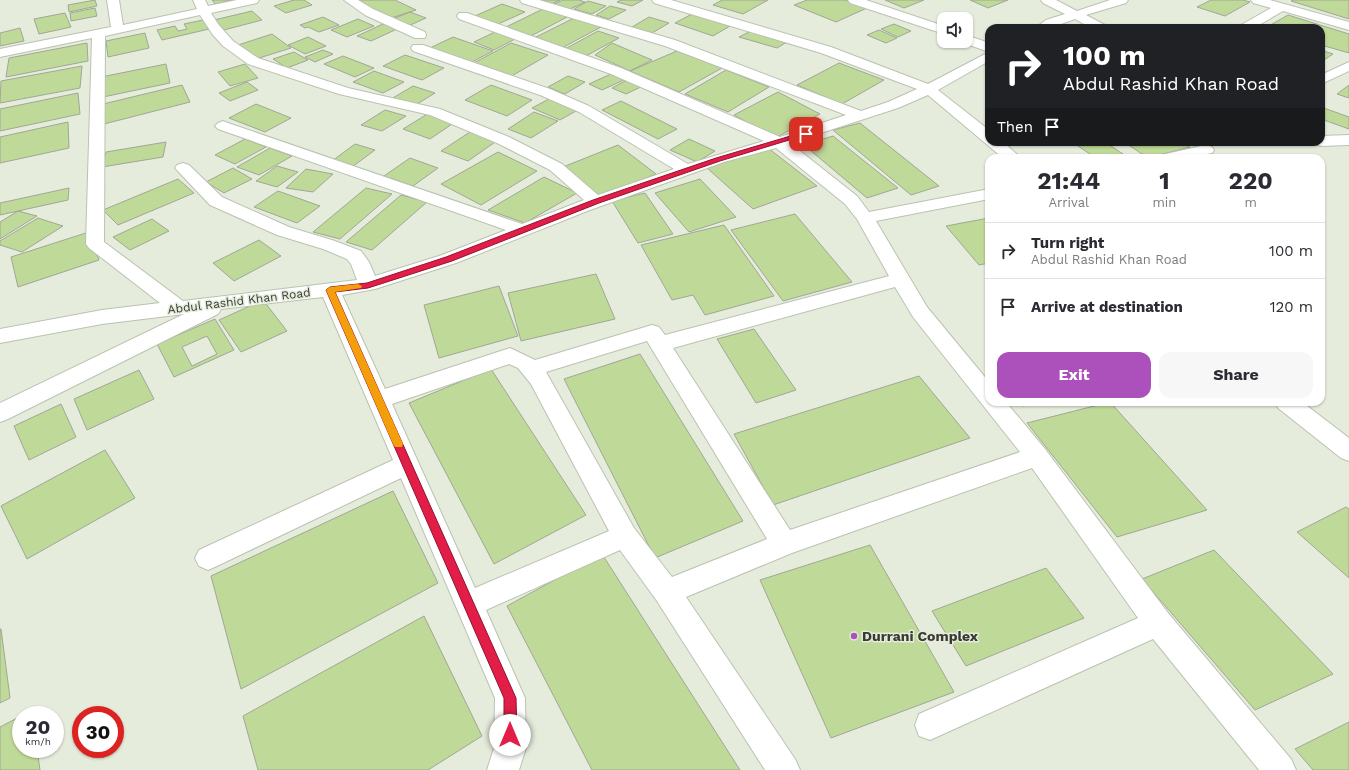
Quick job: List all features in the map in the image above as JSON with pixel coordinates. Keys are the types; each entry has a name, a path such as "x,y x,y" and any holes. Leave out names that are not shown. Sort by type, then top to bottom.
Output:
{"street":[{"path":"113,0 118,29"},
{"path":"0,53 118,29 202,5 252,0"},
{"path":"350,0 419,42 544,92 584,110 687,170"},
{"path":"526,0 670,43 861,116"},
{"path":"658,0 826,50 929,89 985,134"},
{"path":"854,0 937,27"},
{"path":"1047,0 1094,24"},
{"path":"1048,24 1122,0"},
{"path":"1257,0 1349,26"},
{"path":"202,5 209,20 218,32 243,56 253,61 344,91 435,112 503,140 556,167 596,202"},
{"path":"1252,24 1281,7"},
{"path":"463,16 616,71 779,142 851,200 865,218 920,312 985,392"},
{"path":"100,33 95,244 179,308"},
{"path":"973,42 985,46"},
{"name":"Abdul Rashid Khan Road","path":"0,336 102,317 368,285 449,259 596,202 718,159 779,142 893,105 929,89 985,58"},
{"path":"1325,78 1349,66"},
{"path":"223,126 523,230"},
{"path":"1325,141 1349,140"},
{"path":"999,146 1008,154"},
{"path":"1186,154 1206,150"},
{"path":"183,168 216,201 283,231 329,245 354,255 360,262 368,285"},
{"path":"865,218 985,195"},
{"path":"659,344 900,279"},
{"path":"330,290 510,698 510,748 503,770"},
{"path":"0,413 225,302"},
{"path":"530,369 652,332 784,544"},
{"path":"379,400 510,356 526,364 539,379 625,536 667,592 784,770"},
{"path":"996,406 1037,456 1158,623 1271,767"},
{"path":"1291,406 1349,451"},
{"path":"667,592 784,544 1037,456"},
{"path":"208,558 407,464"},
{"path":"469,604 625,536"},
{"path":"930,725 1158,623"}],"building":[{"path":"95,0 97,6 69,12 68,5"},
{"path":"212,0 234,0 215,4"},
{"path":"294,0 304,0 312,5 286,13 274,6"},
{"path":"354,0 395,0 416,10 388,19"},
{"path":"538,0 560,0 549,5"},
{"path":"563,0 579,0 585,2 568,10 552,5"},
{"path":"621,0 643,0 632,6 617,2"},
{"path":"722,0 768,0 743,14 713,5"},
{"path":"807,0 845,0 867,8 836,22 794,5"},
{"path":"885,0 924,0 904,8"},
{"path":"970,0 1008,0 988,8"},
{"path":"1211,0 1243,0 1250,2 1225,16 1197,7"},
{"path":"1349,0 1349,19 1291,1"},
{"path":"588,1 606,6 592,14 574,9"},
{"path":"502,4 525,12 498,24 475,16"},
{"path":"610,6 626,10 609,19 596,15"},
{"path":"95,8 97,16 71,21 70,13"},
{"path":"545,8 569,16 531,36 506,27"},
{"path":"252,11 262,20 224,30 214,20"},
{"path":"410,12 426,18 406,27 390,20"},
{"path":"65,13 71,27 39,34 34,19"},
{"path":"692,14 730,26 713,36 675,23"},
{"path":"1288,15 1317,24 1272,24"},
{"path":"323,17 339,25 319,32 300,25"},
{"path":"649,17 669,23 652,33 632,27"},
{"path":"574,18 601,27 560,49 532,39"},
{"path":"358,19 374,26 347,37 331,30"},
{"path":"203,20 209,29 162,40 157,30 175,26 178,31 187,29 184,24"},
{"path":"383,24 397,29 371,41 357,36"},
{"path":"894,24 911,31 898,37 881,29"},
{"path":"1325,27 1349,34 1349,53 1325,46"},
{"path":"20,28 24,41 0,46 0,33"},
{"path":"879,30 897,38 886,43 867,35"},
{"path":"497,31 517,38 494,50 474,42"},
{"path":"598,31 619,38 584,57 563,50"},
{"path":"751,31 787,42 777,48 739,37"},
{"path":"145,33 149,48 108,57 106,41"},
{"path":"272,34 291,48 256,59 238,45"},
{"path":"308,37 326,46 305,54 288,45"},
{"path":"453,37 493,51 468,64 428,49"},
{"path":"87,43 88,61 6,77 9,58"},
{"path":"511,43 548,55 510,77 472,64"},
{"path":"612,43 652,60 630,71 595,55"},
{"path":"323,50 333,54 315,62 305,57"},
{"path":"677,51 722,68 679,92 630,71"},
{"path":"1325,51 1333,54 1325,59"},
{"path":"294,52 308,60 287,68 273,59"},
{"path":"405,55 444,68 422,80 383,66"},
{"path":"343,56 374,68 355,77 324,64"},
{"path":"839,63 884,80 842,104 797,85"},
{"path":"166,64 170,83 103,97 101,77"},
{"path":"245,64 258,78 230,86 218,72"},
{"path":"82,66 80,88 0,103 1,81"},
{"path":"726,70 769,87 728,112 685,94"},
{"path":"374,71 404,82 383,93 353,82"},
{"path":"611,74 624,80 602,90 589,84"},
{"path":"568,76 585,82 565,94 548,87"},
{"path":"631,78 645,85 626,94 612,88"},
{"path":"247,82 258,90 230,101 219,93"},
{"path":"182,85 190,102 104,124 99,105"},
{"path":"491,85 532,100 507,116 465,100"},
{"path":"1349,85 1349,98 1337,94"},
{"path":"413,86 435,93 414,106 391,99"},
{"path":"778,92 820,114 775,138 734,115"},
{"path":"78,93 80,114 0,131 0,109"},
{"path":"549,99 576,111 560,120 532,108"},
{"path":"621,101 677,129 658,139 602,110"},
{"path":"256,104 291,118 265,132 229,118"},
{"path":"1325,108 1349,117 1349,129 1325,120"},
{"path":"385,110 406,116 382,131 361,125"},
{"path":"534,112 558,121 531,138 508,129"},
{"path":"429,113 455,122 430,139 403,129"},
{"path":"68,122 69,148 0,163 0,137"},
{"path":"860,123 939,186 911,195 833,130"},
{"path":"473,130 498,140 468,161 441,151"},
{"path":"833,136 898,188 867,198 804,145"},
{"path":"245,139 266,147 235,164 215,155"},
{"path":"689,139 715,151 697,162 670,150"},
{"path":"166,142 163,157 102,167 106,152"},
{"path":"355,144 375,150 352,167 332,161"},
{"path":"618,145 656,174 599,197 563,167"},
{"path":"1078,146 1111,146 1123,154 1090,154"},
{"path":"1130,146 1190,147 1163,154 1142,154"},
{"path":"270,148 292,156 259,175 237,167"},
{"path":"768,148 817,186 753,209 707,168"},
{"path":"498,152 537,171 481,205 441,184"},
{"path":"410,158 438,168 413,186 384,176"},
{"path":"277,166 298,172 277,187 256,181"},
{"path":"233,168 252,179 224,193 206,182"},
{"path":"306,169 333,174 313,192 286,188"},
{"path":"544,177 577,193 525,223 488,210"},
{"path":"178,179 194,193 118,225 103,210"},
{"path":"700,179 736,217 689,232 655,193"},
{"path":"69,188 68,200 0,215 0,203"},
{"path":"366,188 392,194 340,239 313,232"},
{"path":"278,191 320,206 297,223 254,207"},
{"path":"645,193 673,234 638,243 612,201"},
{"path":"401,195 427,202 372,250 346,242"},
{"path":"18,211 37,216 0,239 0,222"},
{"path":"795,214 852,282 783,301 731,230"},
{"path":"38,218 63,226 22,252 0,245 0,241"},
{"path":"152,219 169,231 130,250 113,237"},
{"path":"985,219 985,264 979,265 946,226"},
{"path":"724,225 774,296 705,315 693,295 672,300 641,245"},
{"path":"89,232 99,260 18,287 11,257"},
{"path":"259,240 281,256 234,281 213,263"},
{"path":"596,274 615,319 521,341 508,293"},
{"path":"499,286 518,336 439,358 424,305"},
{"path":"263,300 287,331 241,352 219,320"},
{"path":"215,319 234,350 174,377 157,344","holes":["207,336 217,354 192,366 182,347"]},
{"path":"754,329 796,390 756,403 717,339"},
{"path":"640,354 743,521 655,558 564,379"},
{"path":"491,369 586,515 494,564 409,403"},
{"path":"139,370 154,399 87,430 74,399"},
{"path":"919,376 970,438 773,505 734,434"},
{"path":"61,404 76,437 29,460 14,426"},
{"path":"1094,406 1114,406 1207,510 1117,537 1027,423"},
{"path":"105,450 135,498 27,559 1,506"},
{"path":"393,491 438,583 241,689 211,576"},
{"path":"1346,507 1349,509 1349,578 1297,532"},
{"name":"Durrani Complex","path":"870,545 954,692 831,738 760,580"},
{"path":"1214,550 1333,674 1255,710 1142,579"},
{"path":"602,554 740,770 592,770 507,606"},
{"path":"1046,568 1084,618 966,666 932,611"},
{"path":"424,616 482,736 428,770 258,770 243,716"},
{"path":"0,629 10,698 0,703"},
{"path":"12,721 12,758 38,758 40,770 0,770 0,727"},
{"path":"1349,722 1349,770 1313,770 1295,749"}],"slow traffic":[{"path":"358,286 330,290 398,444"}],"place":[{"name":"Durrani Complex","path":"854,636"}],"route":[{"path":"510,735 510,698 330,290 368,285 449,259 584,206 718,159 806,134"}]}
